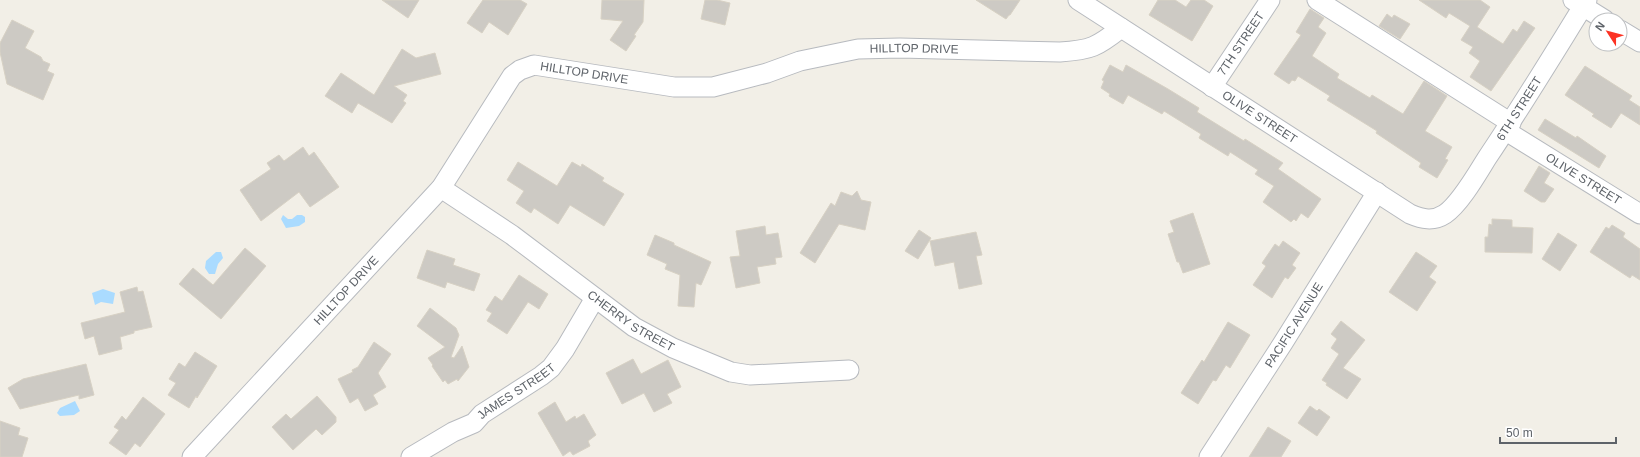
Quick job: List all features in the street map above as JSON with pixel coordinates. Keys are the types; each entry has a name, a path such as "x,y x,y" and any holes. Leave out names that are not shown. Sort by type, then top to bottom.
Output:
{"street":[{"name":"OLIVE STREET","path":"1078,0 1410,214 1422,219 1431,219 1445,214"},
{"name":"7TH STREET","path":"1212,87 1270,0"},
{"name":"OLIVE STREET","path":"1317,0 1640,214"},
{"name":"6TH STREET","path":"1445,214 1463,194 1508,127 1581,2"},
{"path":"1581,2 1594,12"},
{"name":"HILLTOP DRIVE","path":"192,457 441,188 512,76 520,70 534,66 674,88 713,87 767,73 800,61 858,50 908,48 1060,52 1084,51 1103,43 1122,28"},
{"path":"1628,35 1640,42"},
{"name":"CHERRY STREET","path":"441,188 512,234 634,327 673,348 731,372 756,375 849,370"},
{"name":"PACIFIC AVENUE","path":"1209,457 1283,343 1377,192"},
{"name":"JAMES STREET","path":"411,457 453,432 474,423 482,414 551,368 565,349 595,298"}],"water":[{"path":"283,215 288,219 292,219 297,215 302,215 305,217 305,222 299,226 286,228 281,219"},
{"path":"216,252 221,252 223,258 218,264 215,274 209,274 205,268 206,261"},
{"path":"103,289 115,293 113,304 101,302 95,305 92,293"},
{"path":"75,401 80,411 74,415 60,416 57,413 60,408"}],"building":[{"path":"382,0 419,0 408,18"},
{"path":"483,0 520,0 527,4 508,35 489,22 482,33 467,23"},
{"path":"602,0 644,0 643,22 626,51 610,40 623,21 601,19"},
{"path":"705,0 717,0 730,3 725,25 701,19"},
{"path":"976,0 1020,0 1006,19"},
{"path":"1158,0 1175,0 1186,7 1191,0 1204,0 1213,6 1192,41 1149,15"},
{"path":"1419,0 1480,0 1490,7 1477,27 1503,44 1513,29 1517,32 1524,21 1535,28 1491,91 1470,77 1480,61 1469,53 1473,47 1461,40 1470,26 1449,13 1446,18"},
{"path":"1310,9 1324,18 1318,27 1326,33 1312,56 1339,74 1337,78 1370,98 1372,95 1403,114 1424,81 1447,96 1425,131 1452,147 1445,159 1448,160 1437,178 1419,167 1421,163 1376,133 1377,131 1327,100 1330,96 1298,76 1295,81 1292,80 1289,84 1274,74 1301,35 1296,32"},
{"path":"1387,14 1392,18 1394,15 1410,24 1400,39 1379,26"},
{"path":"12,20 34,31 25,48 41,57 43,61 50,64 47,71 54,74 43,100 7,84 0,52 0,43"},
{"path":"402,49 416,58 435,53 441,74 394,86 407,95 403,101 406,103 392,123 358,103 352,113 325,96 341,73 374,95"},
{"path":"1110,65 1123,72 1126,65 1199,108 1197,112 1244,141 1245,139 1283,163 1278,169 1321,199 1308,218 1301,213 1296,221 1294,219 1291,222 1263,202 1274,186 1255,174 1258,170 1230,152 1228,156 1199,138 1201,134 1164,111 1162,114 1128,95 1123,104 1109,96 1110,94 1101,88 1104,81 1102,80"},
{"path":"1585,66 1632,96 1629,100 1640,107 1640,125 1621,113 1611,128 1592,116 1594,114 1565,95"},
{"path":"1545,119 1576,138 1577,136 1606,156 1599,168 1538,130"},
{"path":"303,147 309,156 314,152 339,187 310,207 299,192 261,221 240,190 271,169 267,163 279,155 284,161"},
{"path":"518,162 557,186 572,162 581,167 582,164 604,178 602,181 624,194 604,226 570,205 558,224 534,208 531,213 516,203 524,191 507,180"},
{"path":"1539,166 1550,173 1544,183 1554,189 1545,202 1541,202 1524,191"},
{"path":"857,191 861,200 871,202 865,230 839,224 815,263 800,253 831,203 835,206 841,192 852,196"},
{"path":"1193,213 1210,264 1183,273 1179,262 1177,262 1168,234 1174,232 1170,221"},
{"path":"1492,219 1512,220 1512,227 1533,228 1532,253 1485,252 1485,237 1488,237 1489,224 1492,225"},
{"path":"1612,225 1625,233 1623,237 1640,249 1640,280 1632,275 1630,278 1590,252 1606,227 1609,229"},
{"path":"765,226 766,235 778,233 782,257 775,258 776,264 757,267 760,283 736,288 730,257 740,256 736,231"},
{"path":"919,230 931,238 918,259 905,251"},
{"path":"976,232 982,255 976,256 982,284 959,289 954,262 935,266 930,241"},
{"path":"1558,233 1577,245 1560,271 1542,259"},
{"path":"655,235 711,262 701,285 696,283 694,307 678,306 680,275 665,269 667,264 647,255"},
{"path":"1283,241 1300,253 1292,265 1296,268 1288,279 1285,277 1272,298 1253,285 1266,266 1262,263 1275,244 1279,247"},
{"path":"245,248 266,266 221,319 179,284 193,268 213,285"},
{"path":"427,250 455,259 453,265 480,274 474,291 447,282 445,288 417,278"},
{"path":"1416,252 1437,266 1429,277 1436,282 1417,311 1389,292"},
{"path":"519,275 548,294 539,309 528,302 507,334 487,321 492,313 486,310 495,296 502,301"},
{"path":"137,287 138,292 143,291 152,327 134,331 134,333 120,337 122,349 99,355 94,336 85,339 81,323 125,312 120,292"},
{"path":"430,308 456,328 459,335 451,357 454,358 462,346 469,367 458,381 457,379 448,384 445,380 443,382 428,358 445,347 417,326"},
{"path":"1341,321 1365,340 1343,368 1361,379 1347,399 1326,385 1327,383 1322,380 1339,354 1331,348 1337,339 1331,334"},
{"path":"1228,322 1250,335 1230,368 1226,365 1216,381 1213,380 1198,404 1181,393 1202,360 1204,362"},
{"path":"374,342 391,354 378,373 386,387 373,395 378,404 365,411 358,398 350,403 338,379 353,372 352,370 358,367"},
{"path":"195,352 217,366 189,408 168,395 176,383 169,379 179,363 185,367"},
{"path":"633,359 641,374 668,360 681,387 667,394 672,403 654,412 644,393 622,404 606,373"},
{"path":"86,364 94,395 79,399 79,395 20,409 8,388 23,379"},
{"path":"317,396 336,417 336,422 322,435 316,429 293,450 272,427 286,414 291,419"},
{"path":"143,397 165,414 140,447 135,443 126,455 109,443 119,430 114,427 122,416 126,420"},
{"path":"555,402 566,422 575,416 576,419 584,414 596,435 588,441 590,446 573,455 570,451 563,456 538,413"},
{"path":"1310,406 1317,411 1319,409 1330,417 1317,436 1298,423"},
{"path":"0,421 20,428 18,435 28,438 22,457 0,457"},
{"path":"1268,427 1291,441 1281,457 1249,457"}]}
